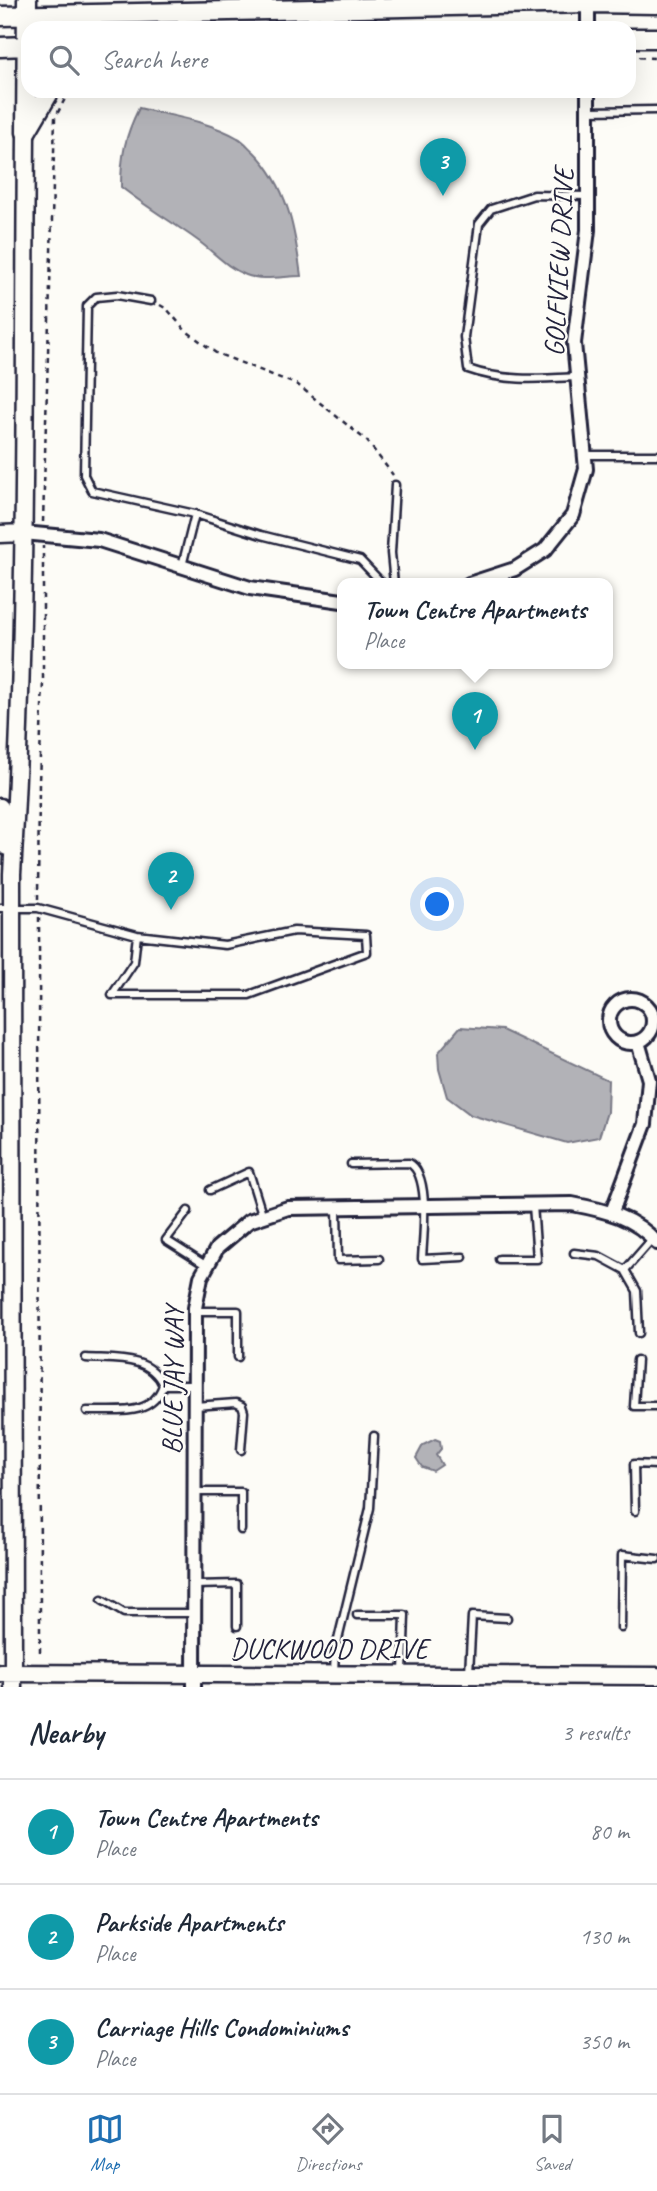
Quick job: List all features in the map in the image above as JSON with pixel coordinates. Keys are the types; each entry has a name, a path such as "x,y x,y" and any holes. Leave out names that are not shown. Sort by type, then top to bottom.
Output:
{"main road":[{"path":"99,0 122,13"},
{"path":"0,16 27,8 122,13 588,2 657,4"},
{"path":"636,38 657,38"},
{"path":"0,47 21,47"},
{"path":"26,98 26,132"},
{"path":"26,132 46,98"}],"street":[{"path":"588,2 588,21"},
{"name":"GOLFVIEW DRIVE","path":"487,578 515,569 545,550 573,515 586,470 574,343 588,230 588,98"},
{"path":"9,1677 6,908 12,874 18,772 26,132"},
{"path":"0,534 99,540 250,587 337,599"},
{"path":"0,807 12,874"},
{"path":"634,999 647,1006 655,1018 649,1033 638,1042 624,1042 612,1034 609,1020 614,1006 634,999"},
{"path":"612,1212 645,1124 649,1080 638,1042"},
{"name":"BLUE JAY WAY","path":"194,1680 195,1311 201,1277 217,1248 249,1221 288,1208 572,1204 612,1212 647,1231 655,1241"},
{"name":"DUCKWOOD DRIVE","path":"9,1677 194,1680 334,1674 379,1681 403,1674 657,1676"}],"lane":[{"path":"588,111 657,110"},
{"path":"577,377 535,380 490,377 468,369 464,337 479,224 491,209 534,195 588,196"},
{"path":"151,301 117,295 96,297 87,306 84,475 92,491 195,514 261,535 360,560 377,578"},
{"path":"585,455 657,455"},
{"path":"393,578 391,553 395,485"},
{"path":"182,566 195,514"},
{"path":"6,908 38,908 137,935 225,945 294,931 366,935 367,951 249,995 112,995 135,962 137,935"},
{"path":"351,1164 409,1163 415,1166 420,1172 424,1206 422,1259 463,1257"},
{"path":"210,1190 249,1172 263,1217"},
{"path":"499,1259 537,1259 533,1205"},
{"path":"337,1208 338,1260 379,1259"},
{"path":"188,1211 166,1240 207,1266"},
{"path":"625,1270 655,1241"},
{"path":"574,1253 599,1256 625,1270 637,1291 639,1333"},
{"path":"195,1311 238,1311 239,1357"},
{"path":"86,1358 129,1360 149,1366 159,1374 163,1385 160,1395 143,1409 87,1411"},
{"path":"637,1360 634,1406 657,1406"},
{"path":"163,1385 195,1385"},
{"path":"195,1406 236,1403 242,1406 244,1412 241,1450"},
{"path":"334,1674 335,1652 370,1508 374,1436"},
{"path":"635,1511 634,1464 657,1465"},
{"path":"194,1492 241,1492 241,1530"},
{"path":"621,1628 622,1555 657,1559"},
{"path":"194,1585 237,1584 237,1626"},
{"path":"102,1600 124,1613 194,1613"},
{"path":"357,1615 404,1615 403,1674"},
{"path":"469,1675 472,1616 507,1618"}],"path":[{"path":"636,57 657,58"},
{"path":"40,1652 38,908 43,535 55,118 65,98"},
{"path":"151,301 167,309 185,330 216,353 298,385 323,403 374,450 393,474 395,485"}],"shaded area":[{"path":"139,108 215,127 240,139 254,152 266,165 282,194 296,242 301,276 259,278 239,272 121,187 125,146"},
{"path":"460,1027 502,1030 608,1080 607,1112 599,1137 567,1143 471,1115 447,1097 439,1069 438,1053"},
{"path":"435,1439 440,1441 441,1449 436,1455 442,1465 433,1471 422,1467 416,1458 423,1445"}],"place":[{"name":"Carriage Hills Condominiums","path":"443,196"},
{"name":"Town Centre Apartments","path":"475,750"},
{"name":"Parkside Apartments","path":"171,910"}]}
